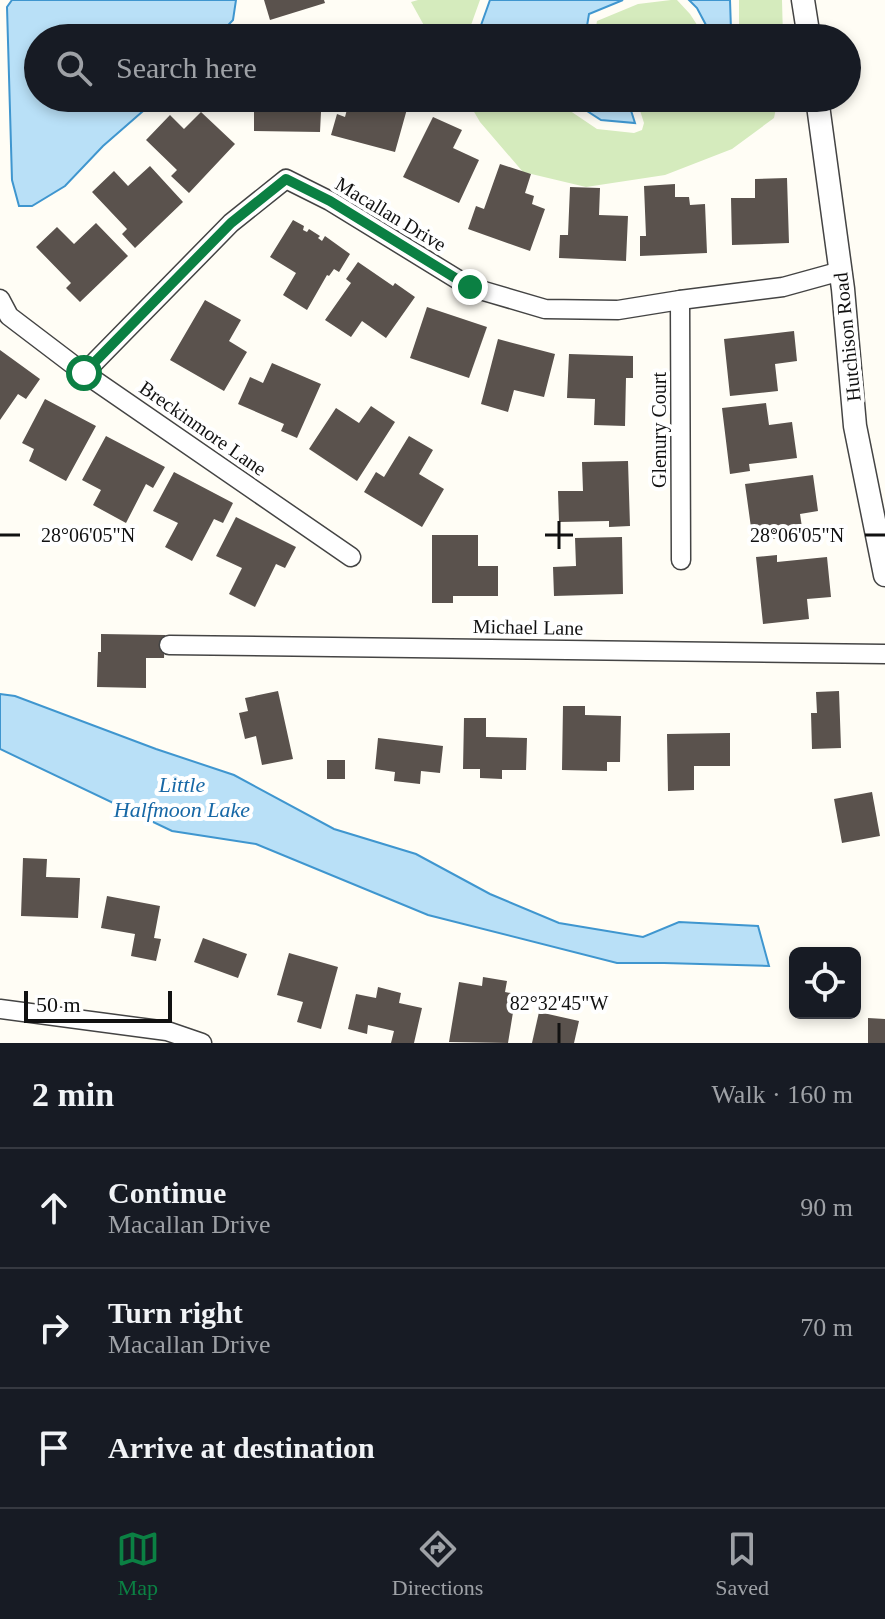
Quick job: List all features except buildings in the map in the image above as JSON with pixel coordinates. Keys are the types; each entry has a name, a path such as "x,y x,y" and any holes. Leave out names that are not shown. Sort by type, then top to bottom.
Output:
{"street":[{"path":"803,0 807,24"},
{"name":"Hutchison Road","path":"819,112 841,271 855,426 885,575"},
{"name":"Macallan Drive","path":"84,373 231,223 286,179 330,201 470,287 545,309 618,310 783,287 841,271"},
{"name":"Breckinmore Lane","path":"0,299 9,316 84,373 351,557"},
{"name":"Glenury Court","path":"680,300 681,560"},
{"name":"Michael Lane","path":"169,645 885,654"},
{"path":"0,1009 167,1031 202,1043"}],"green space":[{"path":"480,0 471,24 423,24 411,2"},
{"path":"677,0 696,24 596,24 597,21 638,4"},
{"path":"739,0 782,0 783,24 739,24"},
{"path":"474,112 572,112 597,129 634,133 642,130 644,123 640,112 775,112 774,118 732,149 665,175 586,187 523,172"}],"water":[{"path":"12,0 236,0 233,20 229,24 24,24 24,112 142,112 103,146 65,186 32,206 19,206 12,180 7,7"},
{"path":"490,0 623,0 589,14 587,24 481,24"},
{"path":"689,0 730,0 731,24 705,24"},
{"path":"589,112 631,112 635,123 601,120"},
{"name":"Little Halfmoon Lake","path":"0,694 15,696 234,775 334,829 416,854 490,894 559,923 643,937 679,922 758,926 769,966 617,963 428,915 256,844 172,831 0,749"}],"route":[{"path":"84,373 231,223 286,179 330,201 470,287"}]}
